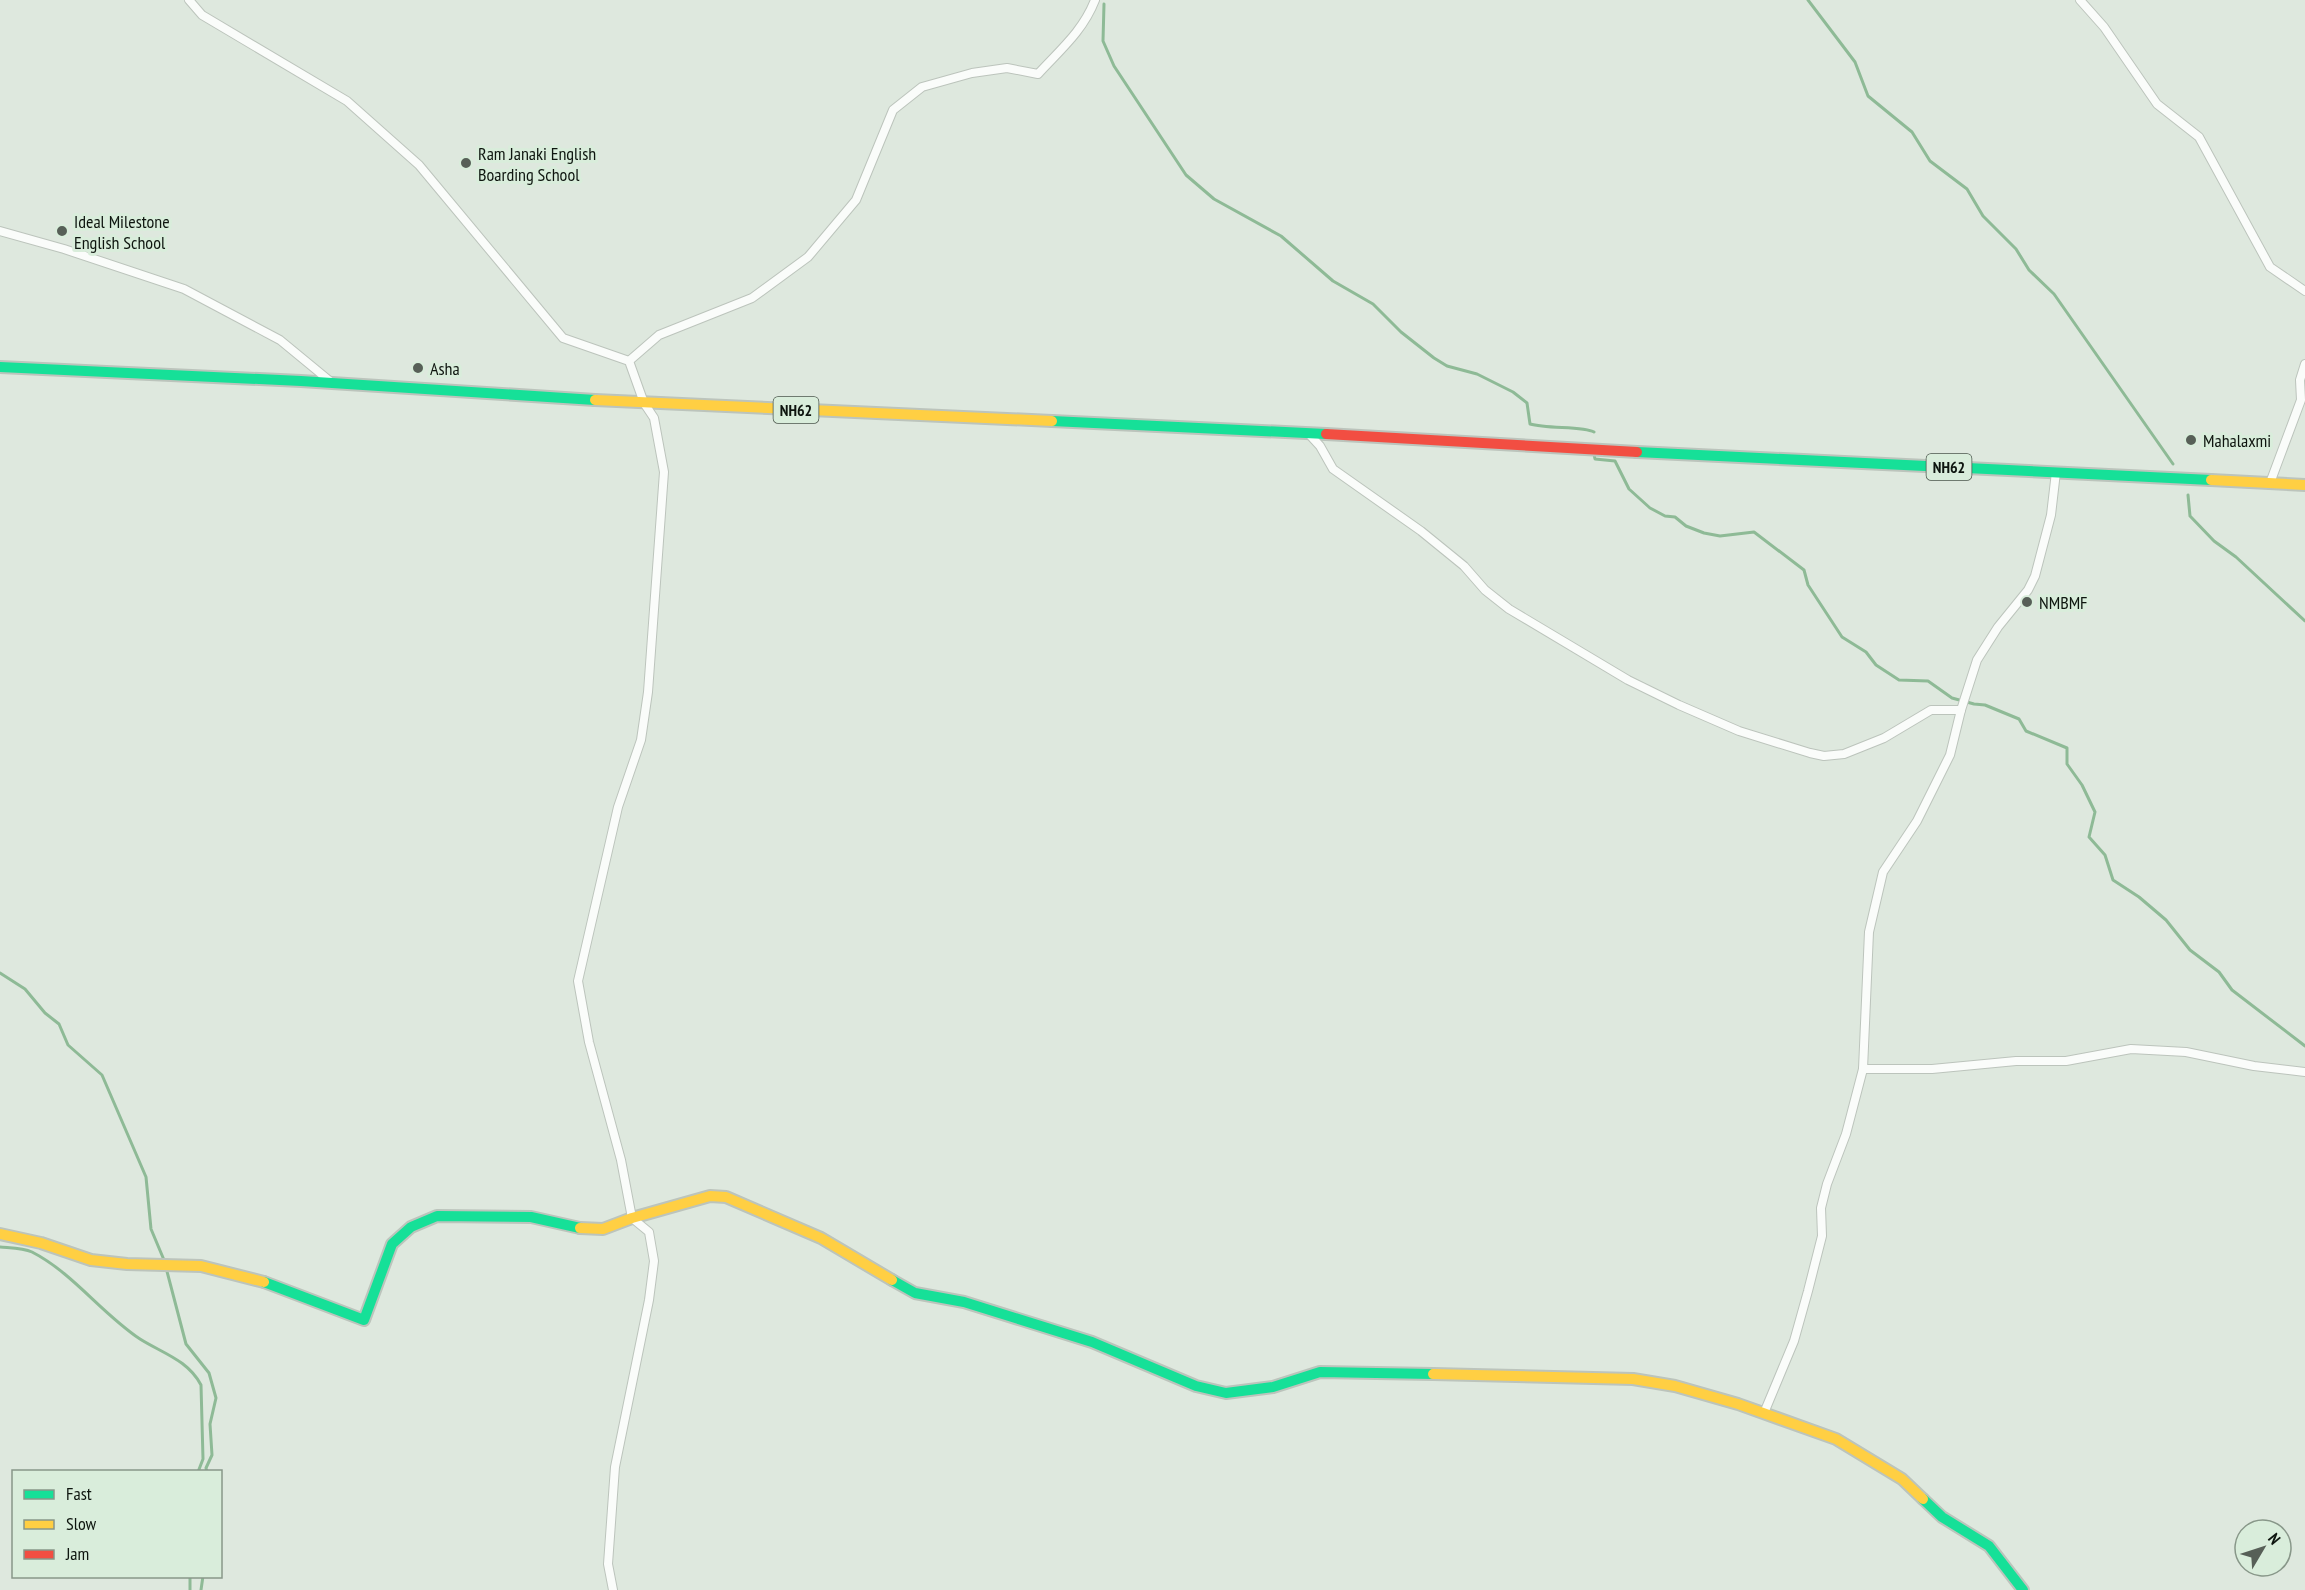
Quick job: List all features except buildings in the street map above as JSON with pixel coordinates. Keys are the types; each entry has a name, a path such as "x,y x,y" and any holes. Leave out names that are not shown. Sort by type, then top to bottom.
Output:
{"main road":[{"name":"NH62","path":"0,367 645,403 1307,433 1593,450 2305,485"},
{"path":"0,1234 53,1247 77,1257 99,1262 190,1264 217,1268 287,1289 364,1320 392,1244 411,1227 437,1216 531,1217 579,1228 603,1229 632,1218 710,1196 726,1197 821,1238 915,1293 964,1302 1092,1342 1196,1386 1226,1393 1273,1386 1320,1372 1633,1379 1675,1386 1764,1413 1836,1439 1902,1479 1942,1517 1989,1546 2023,1590"}],"street":[{"path":"189,0 202,15 347,101 419,165 563,338 629,361 645,403 654,418 664,472 648,692 641,740 618,807 578,981 589,1042 621,1160 632,1218 649,1232 654,1261 649,1300 615,1467 608,1564 613,1590"},
{"path":"629,361 658,335 752,298 808,257 856,200 893,110 922,87 972,73 1007,68 1038,74 1077,34 1089,17 1095,0"},
{"path":"2080,0 2104,27 2157,104 2199,137 2270,267 2305,291"},
{"path":"0,231 64,249 184,289 280,340 333,384"},
{"path":"2270,483 2301,400 2300,380 2305,364"},
{"path":"1307,433 1320,446 1333,469 1421,531 1464,566 1485,590 1509,609 1628,680 1739,731 1810,753 1824,756 1844,754 1884,738 1931,710 1963,704"},
{"path":"1764,1413 1794,1341 1806,1301 1822,1236 1821,1208 1827,1184 1846,1134 1863,1069 1869,932 1883,872 1917,821 1950,755 1977,660 1998,627 2028,590 2035,576 2051,515 2056,472"},
{"path":"1863,1069 1932,1069 2016,1061 2066,1061 2131,1049 2186,1052 2254,1066 2305,1072"}],"waterway":[{"path":"1808,0 1855,62 1868,96 1912,132 1930,161 1967,189 1983,216 2016,249 2029,270 2054,294 2173,464"},
{"path":"1104,4 1103,41 1114,66 1186,175 1214,199 1281,236 1333,281 1373,304 1401,332 1434,358 1447,366 1477,374 1513,392 1527,403 1530,424 1594,432"},
{"path":"1594,454 1595,459 1615,461 1629,489 1650,508 1665,516 1675,517 1686,526 1704,533 1720,536 1754,532 1804,570 1808,585 1842,637 1866,652 1876,665 1899,680 1928,681 1952,698 1985,705 2019,719 2026,731 2067,748 2067,764 2082,785 2095,812 2089,837 2105,855 2113,880 2139,897 2166,920 2190,950 2219,972 2232,990 2305,1046"},
{"path":"2188,495 2190,516 2214,541 2236,557 2305,621"},
{"path":"0,973 25,989 45,1013 59,1024 68,1045 102,1075 146,1177 151,1229 164,1260 186,1344 209,1373 216,1398 210,1424 212,1455 206,1470"},
{"path":"0,1247 32,1252 47,1261 126,1329 182,1363 196,1376 201,1385 203,1459 199,1470"},
{"path":"190,1578 190,1590"},
{"path":"201,1590 203,1578"}],"traffic: fast":[{"path":"0,367 301,381 595,400"},
{"path":"1052,421 1326,434"},
{"path":"1637,452 2211,480"},
{"path":"264,1282 364,1320 392,1244 411,1227 437,1216 531,1217 580,1228"},
{"path":"892,1280 915,1293 964,1302 1092,1342 1196,1386 1226,1393 1273,1387 1320,1372 1433,1374"},
{"path":"1923,1499 1942,1517 1989,1546 2023,1590"}],"traffic: slow":[{"path":"595,400 1052,421"},
{"path":"2211,480 2305,485"},
{"path":"580,1228 603,1229 632,1218 710,1196 726,1197 821,1238 892,1280"},
{"path":"0,1234 41,1243 91,1260 127,1264 201,1266 264,1282"},
{"path":"1433,1374 1633,1379 1675,1386 1738,1404 1836,1439 1902,1479 1923,1499"}],"traffic: jam":[{"path":"1326,434 1637,452"}],"place":[{"name":"Ram Janaki English Boarding School","path":"466,163"},
{"name":"Ideal Milestone English School","path":"62,231"},
{"name":"Asha","path":"418,368"},
{"name":"Mahalaxmi","path":"2191,440"},
{"name":"NMBMF","path":"2027,602"}]}
